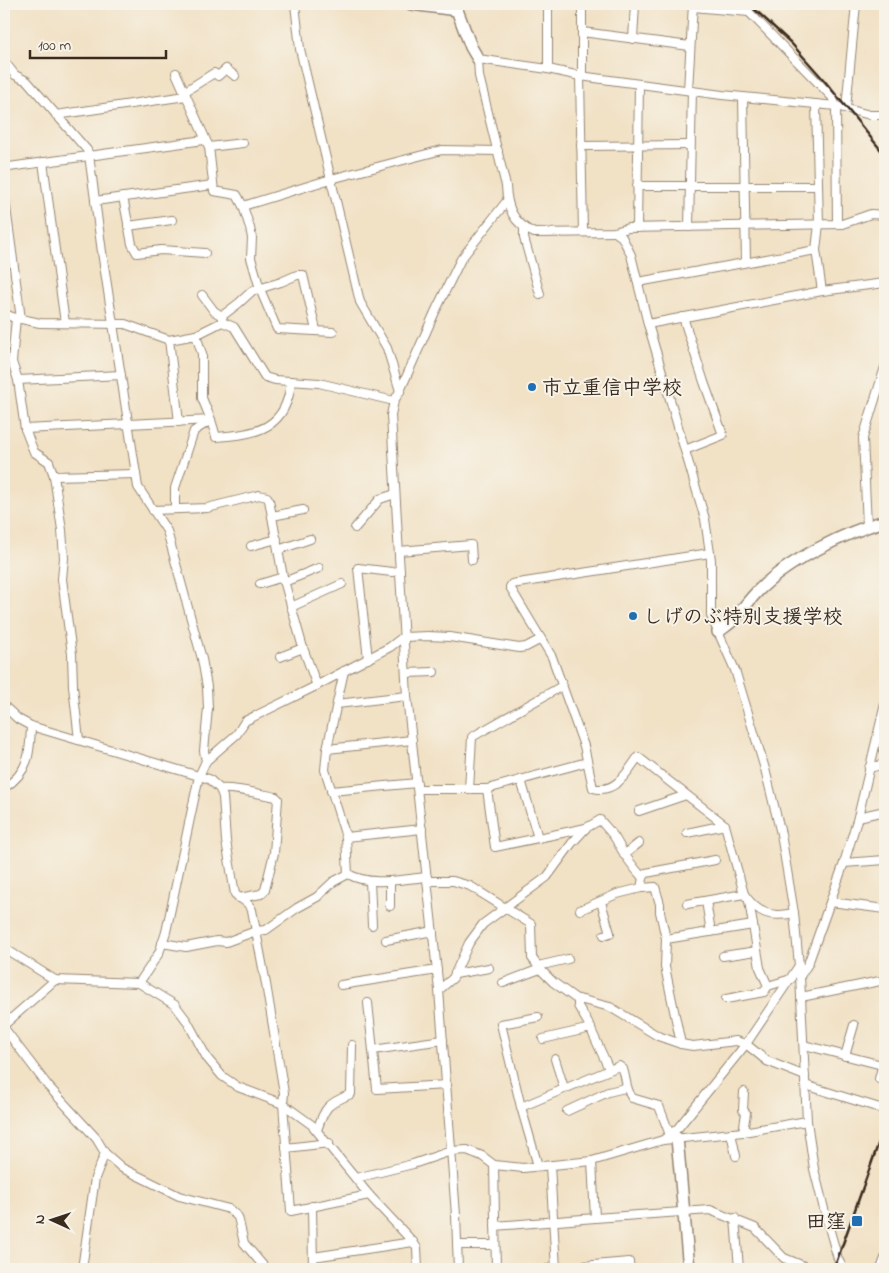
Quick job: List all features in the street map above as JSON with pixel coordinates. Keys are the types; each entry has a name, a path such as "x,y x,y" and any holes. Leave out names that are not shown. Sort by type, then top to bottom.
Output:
{"street":[{"path":"295,4 300,49 360,302 386,348 400,391"},
{"path":"411,4 459,7 471,47 478,59 479,76 506,186 506,202 524,228 534,233 615,232 628,228 837,224 870,214 885,214"},
{"path":"548,4 548,70"},
{"path":"582,4 581,146 583,232"},
{"path":"633,38 634,4"},
{"path":"741,4 832,97 836,106 837,224"},
{"path":"846,108 856,4"},
{"path":"689,227 690,46 693,5 750,12"},
{"path":"582,32 690,46"},
{"path":"478,59 639,84 836,106 870,115 885,115"},
{"path":"4,61 15,74 28,81 87,150 89,156 138,488 167,531 202,658 208,701 204,751 206,761"},
{"path":"56,115 185,94 214,73 218,76 226,69 235,76"},
{"path":"176,73 207,143 214,190 237,195 243,206 252,238 251,258 260,289 276,329 333,332"},
{"path":"637,228 639,84"},
{"path":"743,97 746,262"},
{"path":"816,104 819,224 816,250 822,291"},
{"path":"4,172 9,167 89,156 207,143 243,143"},
{"path":"581,146 690,145"},
{"path":"243,206 331,179 442,150 498,151"},
{"path":"43,162 65,323"},
{"path":"95,201 213,185"},
{"path":"637,186 818,186"},
{"path":"4,193 18,318 12,362 18,380 25,429 34,452 49,462 54,476 63,548 62,579 72,654 73,686 79,740"},
{"path":"123,197 132,244 137,253 161,250 205,253"},
{"path":"458,1269 456,1215 439,990 407,696 391,415 394,401 461,259 506,202"},
{"path":"128,226 172,220"},
{"path":"524,228 524,238 540,294"},
{"path":"615,232 622,237 627,245 705,519 710,553 711,616 735,670 765,769 781,834 794,913 801,997 805,1085 814,1169 838,1259 843,1269"},
{"path":"638,282 816,250"},
{"path":"4,313 40,323 125,324 169,340 196,335 222,319 252,291 297,275 303,275 316,330"},
{"path":"648,324 822,291 885,283"},
{"path":"202,295 222,319 234,327 265,377 275,380 319,383 394,401"},
{"path":"683,317 723,435 685,450"},
{"path":"196,335 202,354 202,398 216,437 250,433 267,428 280,414 287,402 291,381"},
{"path":"169,340 179,422"},
{"path":"867,526 863,438 885,367"},
{"path":"18,380 121,375"},
{"path":"25,429 211,420"},
{"path":"175,508 174,488 194,431 211,420"},
{"path":"54,476 136,474"},
{"path":"355,528 380,499 396,494"},
{"path":"153,510 207,508 263,496 269,500 283,579 303,648 317,686"},
{"path":"272,516 303,510"},
{"path":"718,632 734,619 760,588 782,570 867,526 885,521"},
{"path":"251,546 277,539"},
{"path":"278,550 310,539"},
{"path":"399,551 471,545 472,560"},
{"path":"710,553 512,584 510,587 552,657 584,746 592,788 604,789 619,782 638,757 725,825 747,898 760,968 768,986"},
{"path":"260,584 319,568"},
{"path":"368,659 358,568 400,571"},
{"path":"291,607 342,584"},
{"path":"139,983 159,953 162,944 199,776 206,761 237,734 245,721 368,659 390,647 403,637 450,637 520,648 541,639"},
{"path":"280,657 303,648"},
{"path":"344,671 327,749 325,770 346,837 348,874"},
{"path":"406,673 434,672"},
{"path":"469,790 472,737 562,686"},
{"path":"337,704 407,696"},
{"path":"670,1138 746,1044 791,979 808,964 831,902 858,817 885,704"},
{"path":"4,706 31,726 209,779 220,789 223,797 226,841 236,894 239,898 248,902 252,910 284,1093 283,1104 291,1211 369,1194"},
{"path":"4,788 21,774 26,763 30,750 31,726"},
{"path":"327,749 412,740"},
{"path":"331,792 418,786 488,790 587,762"},
{"path":"869,768 885,764"},
{"path":"521,780 538,838"},
{"path":"220,789 230,787 278,799 274,853 265,890 261,894 239,898"},
{"path":"488,790 495,847 586,828"},
{"path":"639,811 686,795"},
{"path":"858,817 885,812"},
{"path":"439,990 455,974 469,943 483,924 547,876 563,853 586,828 600,820 614,837 624,855 643,878"},
{"path":"687,833 725,825"},
{"path":"346,837 422,829"},
{"path":"624,855 639,843"},
{"path":"640,888 646,873 715,860"},
{"path":"844,863 885,860"},
{"path":"162,944 186,947 217,941 226,942 266,930 297,908 317,897 333,882 348,874"},
{"path":"348,874 370,881 428,879 453,881 470,886 531,924 532,958 539,968 564,990 578,998 610,1007 658,1036 681,1044 693,1046 736,1040 746,1044 767,1061 805,1076"},
{"path":"390,880 390,906"},
{"path":"370,881 372,925"},
{"path":"580,910 640,888 655,887 666,939 665,967 681,1044"},
{"path":"687,904 747,898 764,912 773,916 794,913"},
{"path":"706,901 711,932"},
{"path":"601,902 610,933 604,935"},
{"path":"831,902 885,909"},
{"path":"666,939 753,926"},
{"path":"386,940 433,931"},
{"path":"4,948 55,980 139,983 175,1005 187,1021 207,1058 222,1076 238,1087 283,1104 312,1125 329,1143 369,1194 413,1242 416,1248 418,1269"},
{"path":"723,956 757,951"},
{"path":"503,983 539,968 568,959"},
{"path":"455,974 488,968"},
{"path":"341,985 437,970"},
{"path":"726,999 764,992 768,986 791,979"},
{"path":"55,980 4,1026 48,1086 96,1138 105,1153 122,1168 179,1196 229,1209 238,1217 244,1243 266,1269"},
{"path":"801,997 885,980"},
{"path":"578,998 578,1006 609,1069"},
{"path":"368,1003 377,1089 447,1085"},
{"path":"538,1018 501,1024 521,1107 538,1166"},
{"path":"845,1056 854,1025"},
{"path":"543,1039 590,1028"},
{"path":"373,1050 443,1040"},
{"path":"317,1130 324,1109 351,1094 352,1045"},
{"path":"804,1045 882,1065"},
{"path":"879,1079 885,1055"},
{"path":"555,1059 564,1088"},
{"path":"521,1107 609,1069 618,1066 623,1069 626,1078 625,1088 632,1098 659,1106 670,1138 683,1211 689,1269"},
{"path":"805,1085 883,1110"},
{"path":"567,1111 608,1092 625,1088"},
{"path":"743,1132 746,1113 743,1110 744,1092"},
{"path":"356,1178 413,1164 451,1151 467,1150 482,1156 494,1165 522,1168 592,1160 670,1138 743,1132 808,1121"},
{"path":"732,1133 736,1156"},
{"path":"286,1148 329,1143"},
{"path":"82,1269 95,1178 105,1153"},
{"path":"592,1160 595,1218"},
{"path":"494,1165 496,1269"},
{"path":"550,1165 556,1269"},
{"path":"312,1206 313,1269"},
{"path":"495,1226 710,1210 735,1218 755,1228 784,1258 811,1269"},
{"path":"735,1218 740,1269"},
{"path":"313,1257 413,1242"},
{"path":"457,1245 495,1245"},
{"path":"880,1269 885,1258"},
{"path":"547,1269 629,1262 630,1269"}],"waterway":[{"path":"876,1269 885,1247"}],"railway":[{"path":"749,4 791,43 885,155"},
{"path":"834,1269 885,1125"}],"place":[{"name":"市立重信中学校","path":"532,387"},
{"name":"しげのぶ特別支援学校","path":"633,616"},
{"name":"田窪","path":"857,1221"}]}
